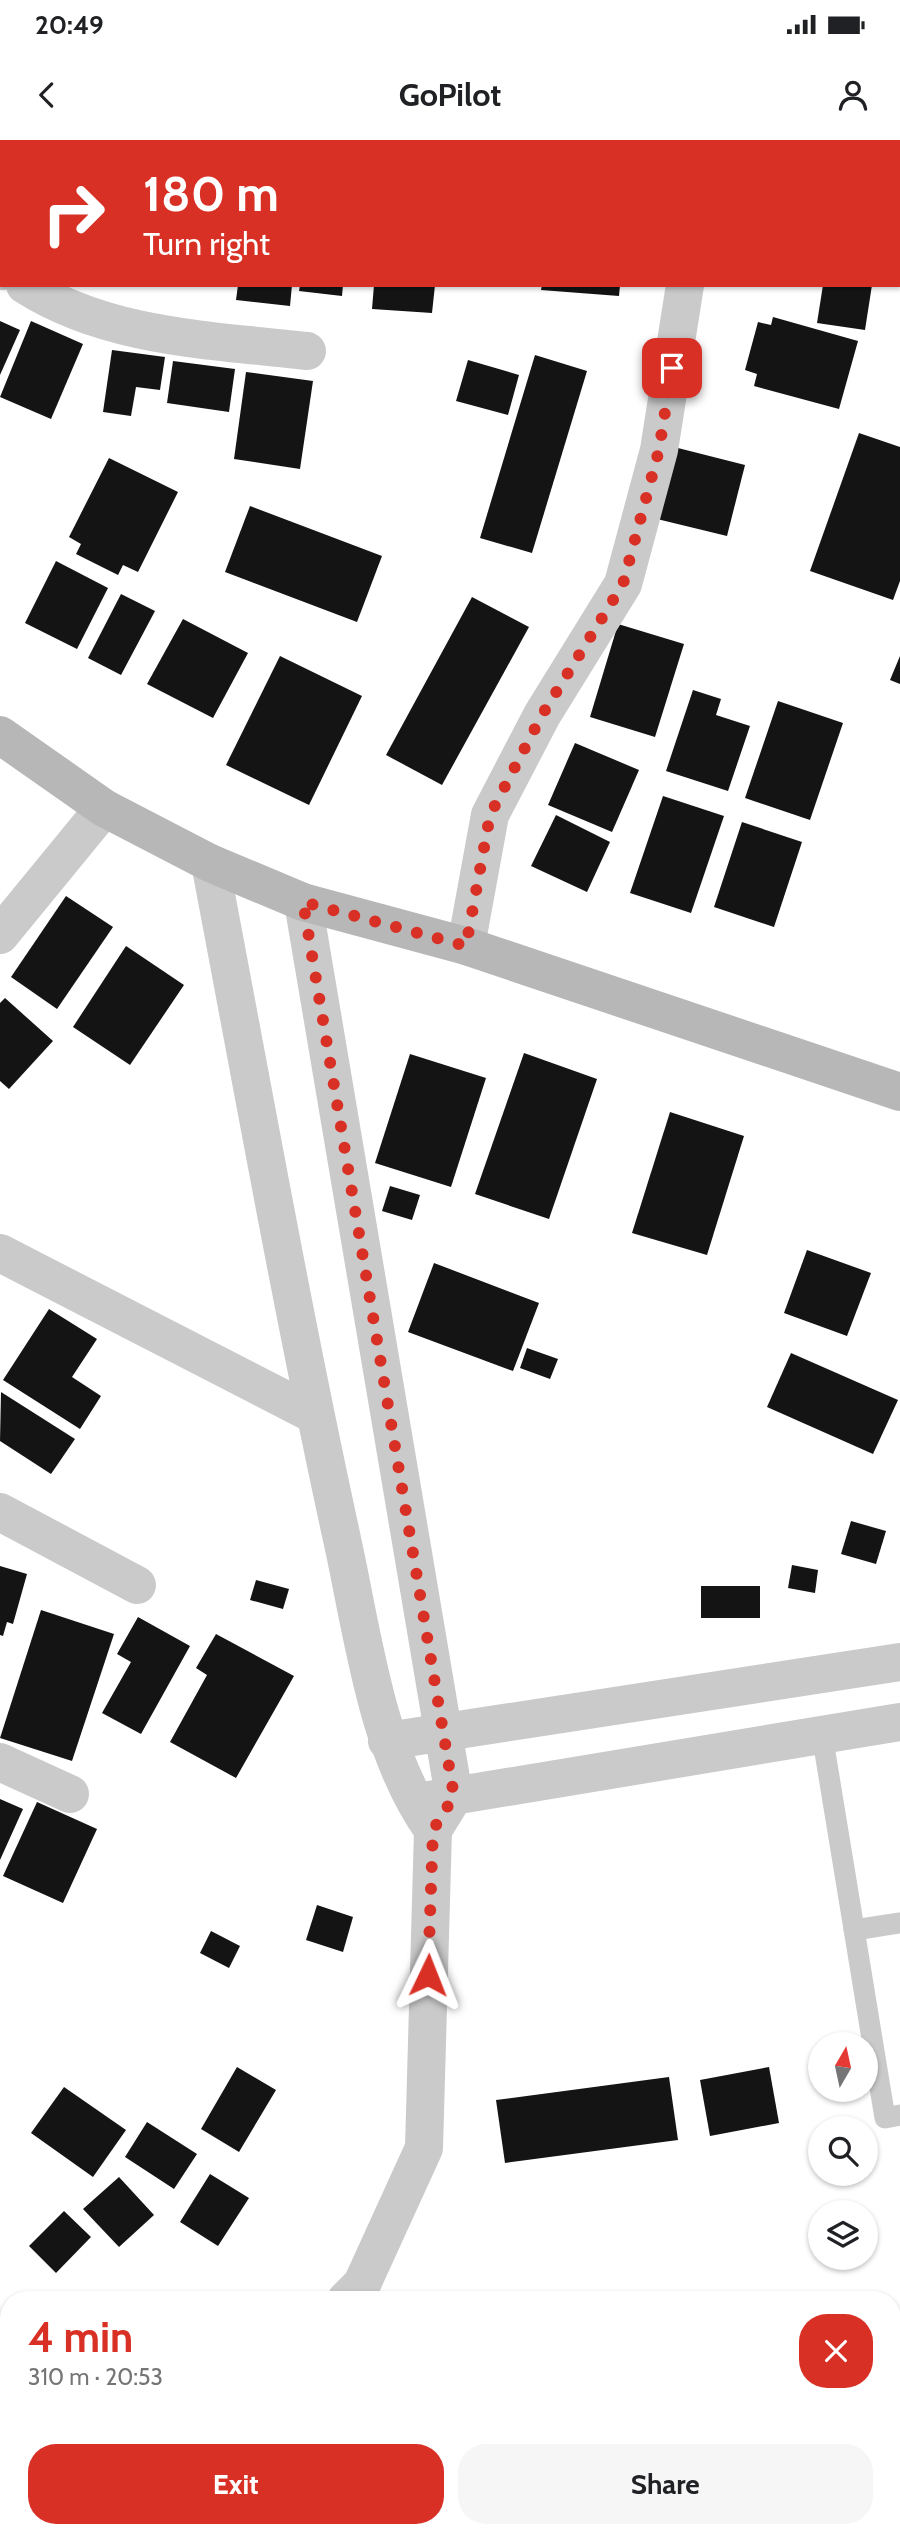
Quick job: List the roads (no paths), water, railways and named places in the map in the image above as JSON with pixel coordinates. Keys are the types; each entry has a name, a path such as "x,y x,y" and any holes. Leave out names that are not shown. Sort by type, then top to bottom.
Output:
{"street":[{"path":"28,287 46,298 140,332 307,351"},
{"path":"466,946 490,815 542,715 623,584 659,450 684,287"},
{"path":"0,735 104,808 211,863 303,902 466,946 900,1092"},
{"path":"0,936 104,808"},
{"path":"211,863 315,1415 387,1741 423,1816 424,2148 362,2284 355,2291"},
{"path":"303,902 454,1796"},
{"path":"0,1252 315,1415"},
{"path":"0,1512 137,1585"},
{"path":"387,1741 900,1662"},
{"path":"423,1816 454,1796 900,1722"},
{"path":"0,1762 70,1794"}],"lane":[{"path":"822,1734 886,2118 900,2115"},
{"path":"854,1930 900,1923"}]}
